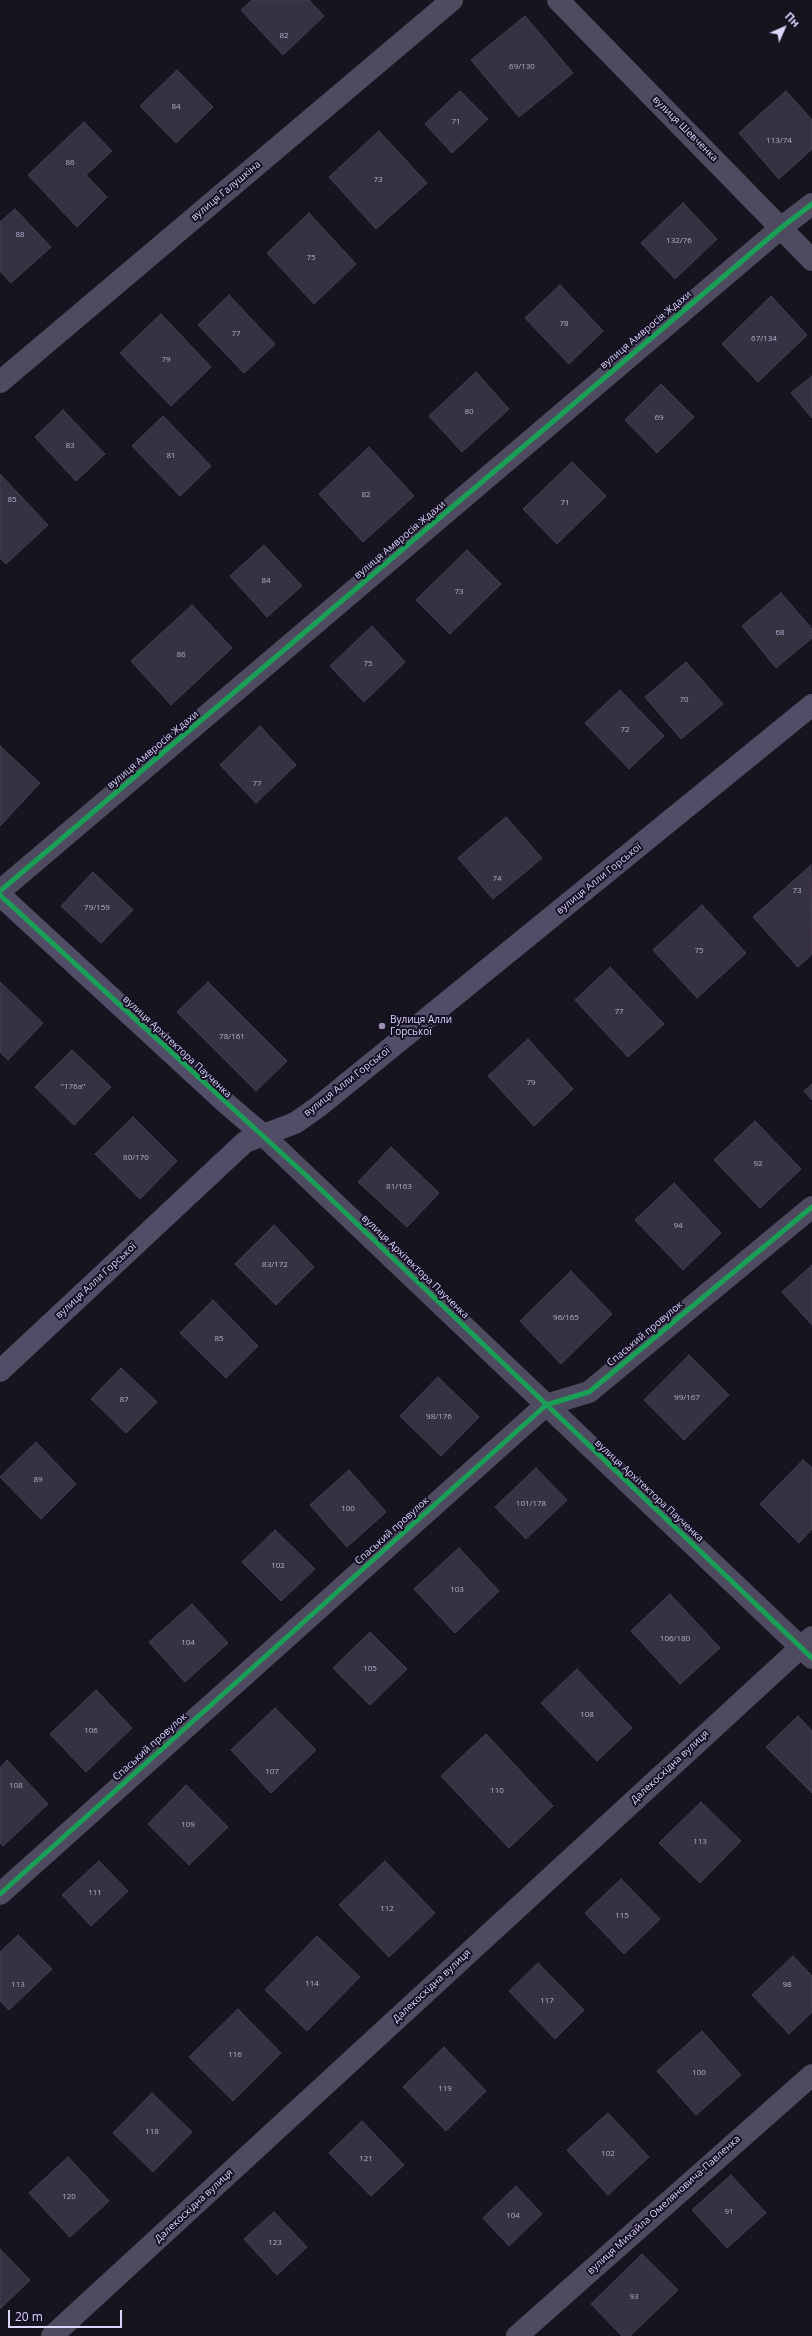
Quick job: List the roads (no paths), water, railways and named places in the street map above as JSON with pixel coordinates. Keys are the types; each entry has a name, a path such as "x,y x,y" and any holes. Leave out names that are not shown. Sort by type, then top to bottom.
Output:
{"street":[{"name":"вулиця Галушкіна","path":"0,382 452,0"},
{"name":"вулиця Шевченка","path":"558,0 782,227 812,260"},
{"name":"вулиця Амвросія Ждахи","path":"0,891 782,227 812,204"},
{"name":"вулиця Алли Горської","path":"0,1371 245,1142 262,1134 295,1123 318,1107 812,705"},
{"name":"вулиця Архітектора Паученка","path":"0,895 228,1105 262,1134 546,1405 808,1647"},
{"name":"Спаський провулок","path":"0,1894 546,1405 589,1392 812,1208"},
{"name":"Далекосхідна вулиця","path":"52,2336 808,1647"},
{"name":"вулиця Михайла Омеляновича-Павленка","path":"517,2336 812,2075"}],"place":[{"name":"Вулиця Алли Горської","path":"382,1026"}]}
